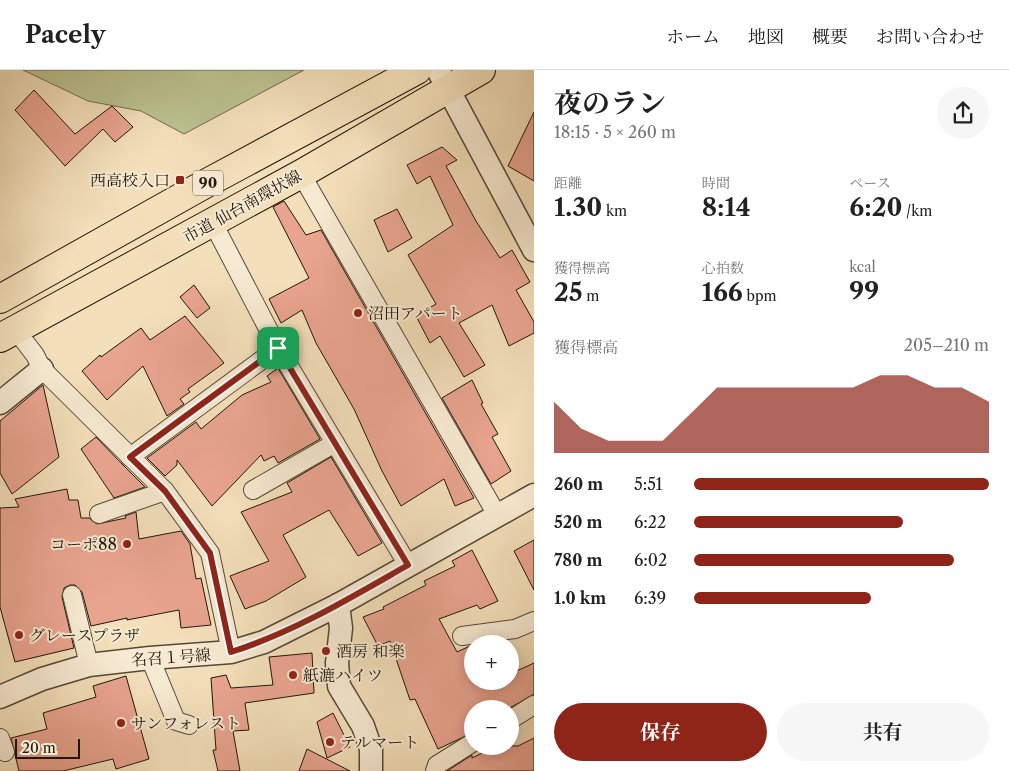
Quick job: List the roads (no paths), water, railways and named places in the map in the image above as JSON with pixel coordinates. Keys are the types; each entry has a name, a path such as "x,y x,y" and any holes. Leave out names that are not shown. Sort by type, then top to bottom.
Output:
{"main road":[{"name":"90","path":"0,299 206,184 417,70"},
{"name":"市道 仙台南環状線","path":"8,334 301,174 443,80 481,70"}],"street":[{"path":"443,80 530,236"},
{"path":"301,174 497,515"},
{"path":"213,223 278,348 408,565"},
{"path":"8,334 35,355 42,369 63,387 165,491 210,553 231,652"},
{"path":"130,457 278,348"},
{"path":"0,403 42,369"},
{"path":"253,490 335,443"},
{"path":"100,514 165,491"},
{"name":"名召１号線","path":"0,697 42,679 89,665 231,652 264,642 338,606 534,495"},
{"path":"72,595 89,665"},
{"path":"338,606 341,628 336,663 339,686 363,726 371,749 372,771"},
{"path":"462,636 515,629 534,621"},
{"path":"150,658 176,721 189,725"},
{"path":"519,715 534,706"},
{"path":"435,771 436,765 464,748"}],"place":[{"name":"西高校入口","path":"180,180"},
{"name":"沼田アパート","path":"358,313"},
{"name":"コーポ88","path":"127,544"},
{"name":"グレースプラザ","path":"19,635"},
{"name":"酒房 和楽","path":"326,651"},
{"name":"紙漉ハイツ","path":"293,675"},
{"name":"サンフォレスト","path":"121,723"},
{"name":"テルマート","path":"330,742"}]}
